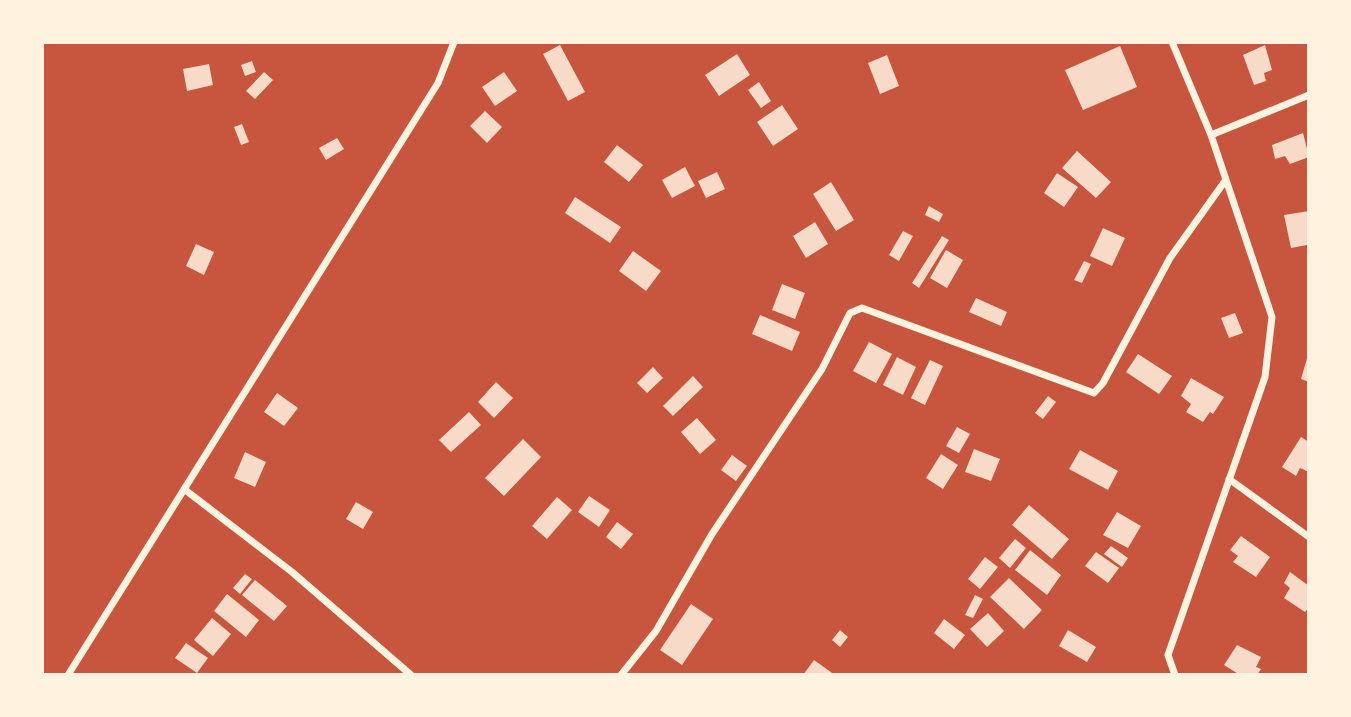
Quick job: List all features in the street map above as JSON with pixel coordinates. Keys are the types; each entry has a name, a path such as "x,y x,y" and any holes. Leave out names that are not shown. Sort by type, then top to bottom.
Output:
{"street":[{"path":"68,675 438,83 454,42"},
{"path":"1172,42 1211,135 1272,317 1265,377 1168,655 1175,675"},
{"path":"1211,135 1309,95"},
{"path":"621,675 656,631 712,534 822,369 850,313 862,308 1094,393 1103,383 1170,258 1225,181"},
{"path":"1229,479 1309,537"},
{"path":"184,489 292,572 411,675"}],"building":[{"path":"560,45 585,92 568,101 543,54"},
{"path":"1265,45 1272,70 1264,73 1266,81 1254,85 1243,55"},
{"path":"1120,46 1137,87 1083,110 1065,70"},
{"path":"737,54 750,75 719,96 705,75"},
{"path":"887,55 899,86 880,94 868,63"},
{"path":"252,61 256,72 245,76 241,65"},
{"path":"209,64 213,85 187,91 183,69"},
{"path":"264,72 273,80 255,99 246,91"},
{"path":"504,72 517,91 495,106 482,87"},
{"path":"759,82 771,101 761,108 748,90"},
{"path":"782,105 798,129 773,146 757,122"},
{"path":"485,111 502,127 487,143 470,126"},
{"path":"242,124 249,142 241,145 234,127"},
{"path":"1303,133 1309,157 1290,164 1285,156 1275,159 1272,145"},
{"path":"337,138 344,149 326,160 319,148"},
{"path":"617,145 643,165 629,182 604,162"},
{"path":"1077,151 1111,182 1096,198 1062,168"},
{"path":"685,167 695,186 672,198 662,180"},
{"path":"717,172 725,189 706,198 698,181"},
{"path":"1057,173 1078,187 1064,207 1044,193"},
{"path":"831,182 854,220 836,231 813,194"},
{"path":"575,197 621,227 610,243 565,213"},
{"path":"929,206 943,214 939,222 925,215"},
{"path":"1309,211 1307,245 1291,248 1284,215"},
{"path":"815,222 828,244 806,258 793,236"},
{"path":"1103,228 1125,238 1112,266 1090,256"},
{"path":"903,231 913,236 899,261 889,255"},
{"path":"942,236 949,240 919,288 912,283"},
{"path":"196,244 214,252 204,275 186,266"},
{"path":"946,250 963,260 947,288 930,278"},
{"path":"633,251 661,271 646,291 619,271"},
{"path":"1084,261 1091,264 1082,283 1074,280"},
{"path":"782,284 805,293 795,319 772,310"},
{"path":"976,298 1007,312 1001,326 969,312"},
{"path":"1235,313 1243,333 1229,338 1221,318"},
{"path":"760,315 800,332 792,351 752,334"},
{"path":"869,342 892,354 876,383 853,371"},
{"path":"1138,354 1172,376 1159,394 1126,372"},
{"path":"1309,355 1309,382 1301,379"},
{"path":"897,357 916,367 903,395 883,385"},
{"path":"930,360 943,366 925,405 911,398"},
{"path":"653,367 663,378 647,393 637,383"},
{"path":"693,376 703,387 673,416 663,406"},
{"path":"1191,378 1224,397 1213,414 1210,412 1203,422 1186,412 1191,404 1181,396"},
{"path":"496,382 513,398 494,418 478,402"},
{"path":"277,393 298,408 284,426 264,412"},
{"path":"1048,396 1056,402 1043,419 1035,413"},
{"path":"469,412 481,425 451,452 439,440"},
{"path":"697,418 716,440 700,454 681,432"},
{"path":"957,427 970,434 959,453 946,446"},
{"path":"1301,437 1309,442 1309,472 1300,468 1296,476 1282,467"},
{"path":"523,439 541,457 504,496 485,478"},
{"path":"974,449 1000,459 991,481 965,472"},
{"path":"1080,450 1118,471 1108,490 1069,469"},
{"path":"245,452 266,462 255,487 234,478"},
{"path":"941,454 958,465 943,489 926,478"},
{"path":"732,455 747,466 736,481 721,470"},
{"path":"589,496 610,510 599,527 578,512"},
{"path":"557,497 572,510 547,539 532,526"},
{"path":"356,502 373,512 363,529 346,519"},
{"path":"1029,505 1069,539 1052,559 1012,525"},
{"path":"1117,512 1141,526 1128,548 1103,535"},
{"path":"617,522 633,534 621,549 606,537"},
{"path":"1241,536 1270,557 1256,577 1233,562 1238,556 1230,550"},
{"path":"1015,539 1026,548 1010,568 999,558"},
{"path":"1111,546 1128,558 1122,567 1104,554"},
{"path":"1030,550 1061,575 1047,595 1015,570"},
{"path":"1096,552 1119,568 1108,583 1085,566"},
{"path":"985,557 998,567 980,589 968,579"},
{"path":"1290,572 1309,586 1309,607 1305,612 1284,598 1290,588 1284,583"},
{"path":"245,574 252,579 240,594 233,588"},
{"path":"1009,578 1042,610 1024,629 990,597"},
{"path":"255,580 287,606 274,621 242,595"},
{"path":"227,594 259,620 246,637 214,611"},
{"path":"975,595 983,599 973,618 965,615"},
{"path":"691,604 713,619 682,665 660,650"},
{"path":"988,613 1004,631 987,647 970,629"},
{"path":"212,618 231,634 213,656 194,640"},
{"path":"944,619 965,635 954,649 934,633"},
{"path":"840,630 848,637 840,647 832,640"},
{"path":"1068,630 1096,647 1087,662 1059,646"},
{"path":"186,643 208,658 197,673 175,658"},
{"path":"1237,645 1261,657 1256,667 1261,669 1257,675 1240,675 1224,665"},
{"path":"814,660 835,675 803,675"}]}
